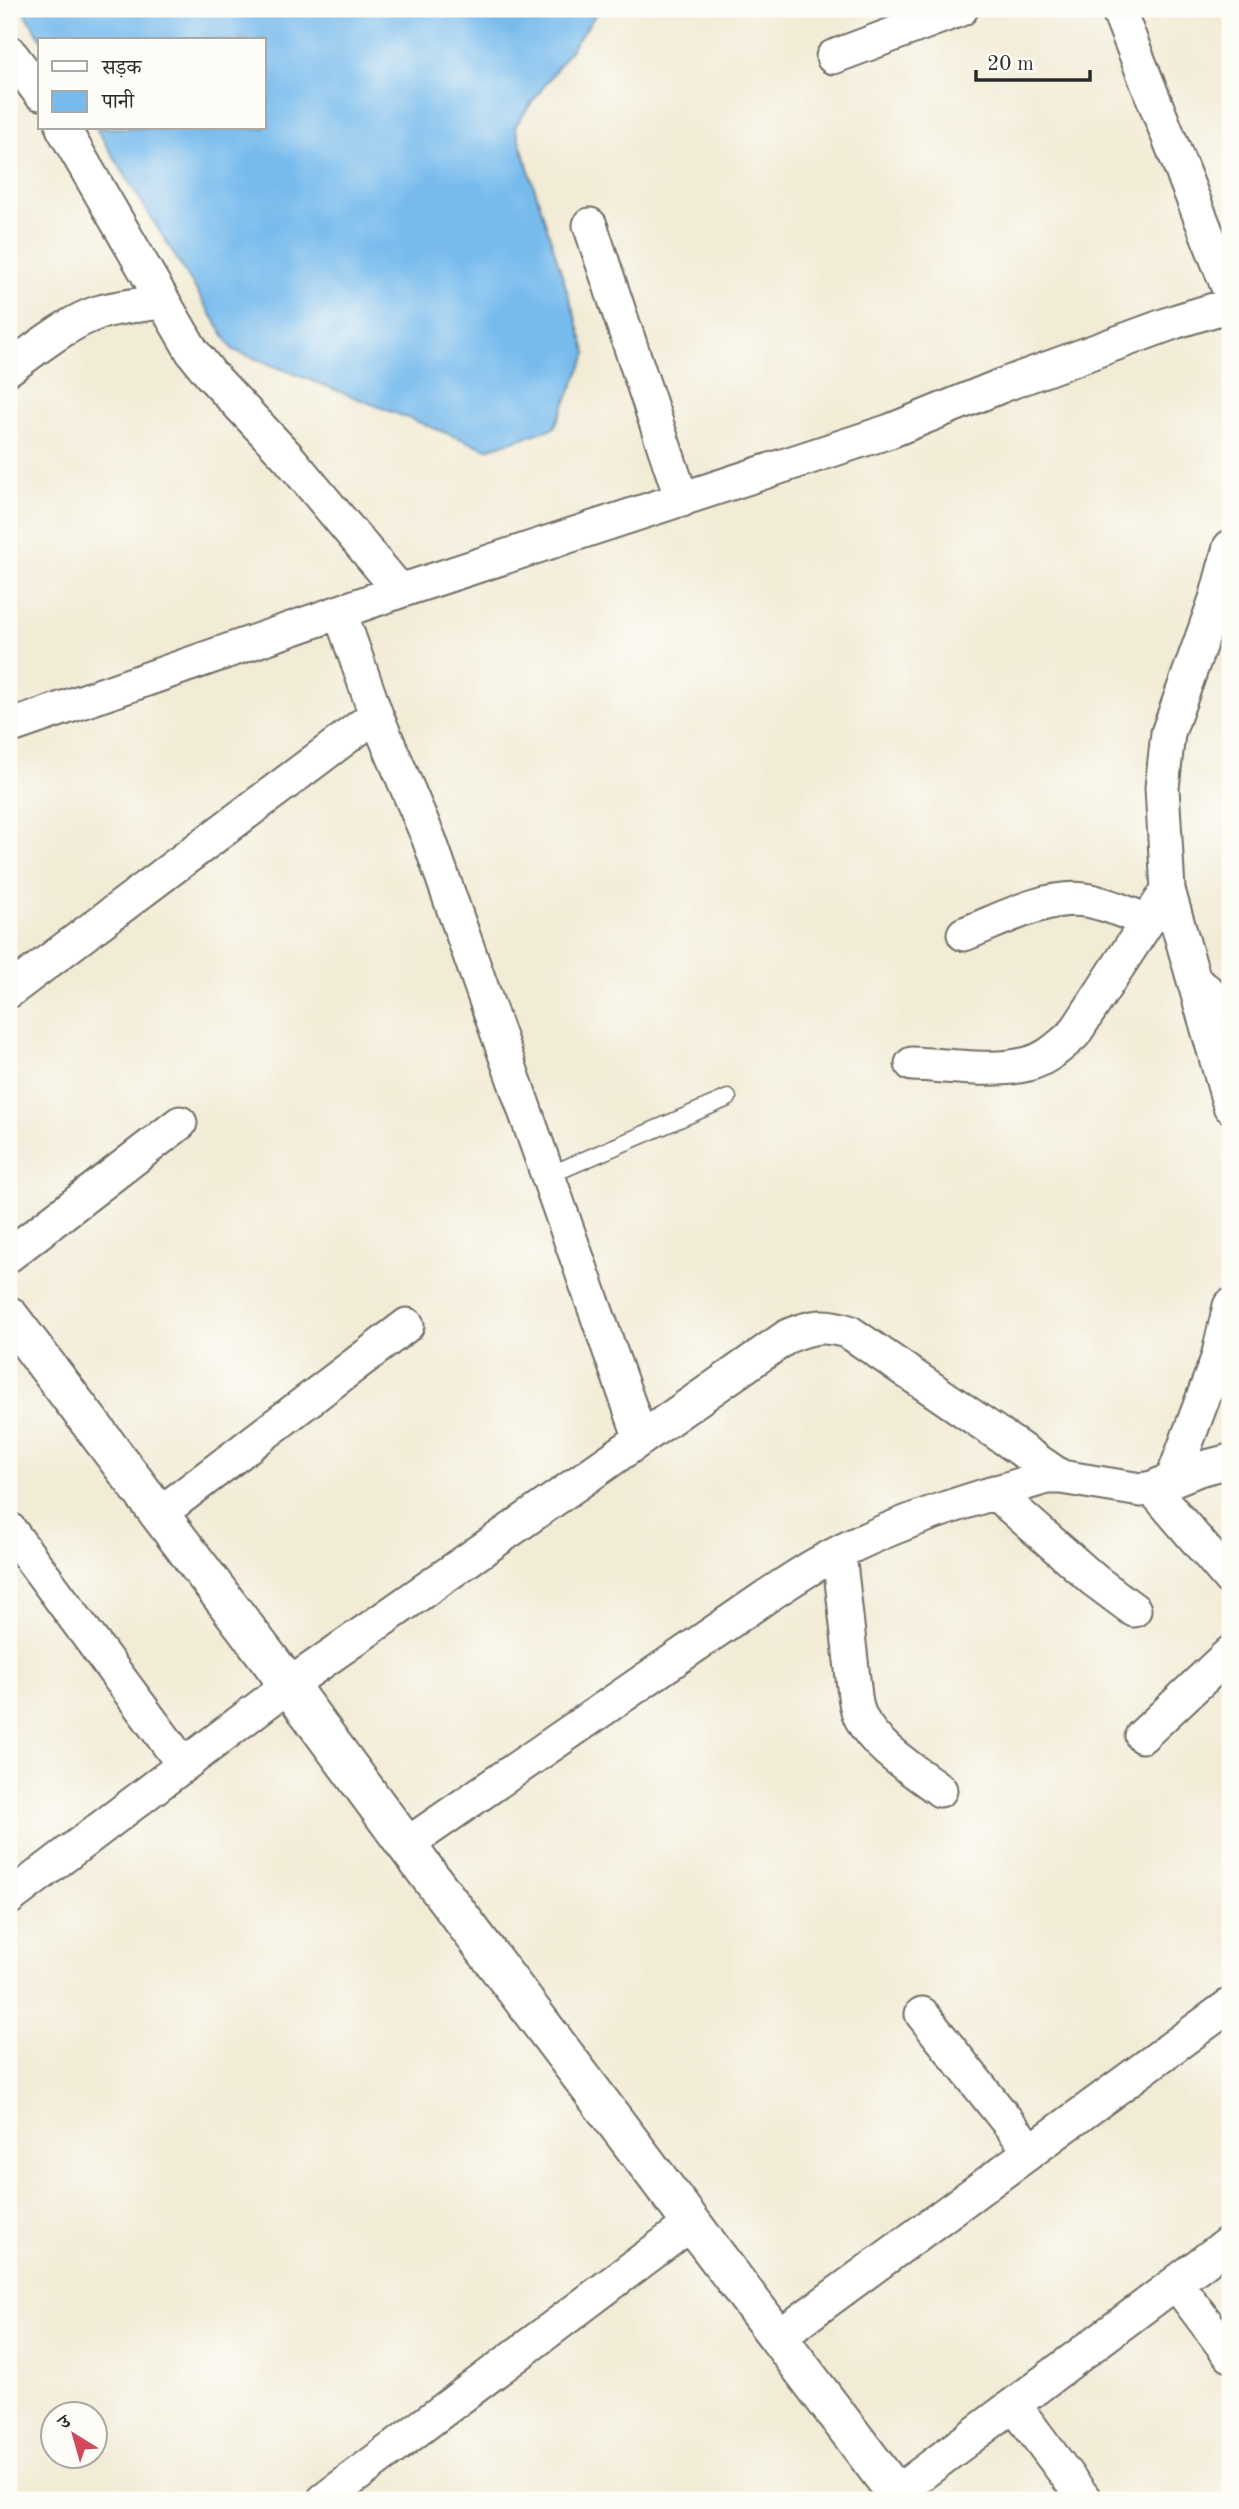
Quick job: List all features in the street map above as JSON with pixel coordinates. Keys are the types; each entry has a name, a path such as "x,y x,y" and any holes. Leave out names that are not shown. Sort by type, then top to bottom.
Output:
{"street":[{"path":"833,57 961,9"},
{"path":"1118,9 1230,292"},
{"path":"9,52 38,90"},
{"path":"63,130 192,351 287,456 400,591"},
{"path":"590,225 682,500"},
{"path":"9,368 96,313 119,307 163,302"},
{"path":"9,725 400,591 890,431 1003,385 1177,321 1230,305"},
{"path":"1230,547 1216,599 1168,733 1162,788 1168,890 1230,1106"},
{"path":"341,612 376,715 429,839 640,1439"},
{"path":"9,991 376,715"},
{"path":"912,1064 998,1067 1029,1064 1053,1052 1074,1034 1168,890"},
{"path":"964,934 1034,908 1065,901 1084,900 1104,904 1148,922"},
{"path":"1194,981 1230,1008"},
{"path":"9,1255 180,1123"},
{"path":"1162,1483 1218,1358 1230,1306"},
{"path":"9,1316 898,2497 1014,2405 1230,2242"},
{"path":"158,1515 407,1325"},
{"path":"9,1898 289,1685 788,1336 809,1328 830,1326 849,1332 1061,1477"},
{"path":"406,1845 764,1598 839,1553 911,1520 1047,1477 1123,1488 1162,1483 1230,1461"},
{"path":"1162,1483 1230,1579"},
{"path":"994,1492 1094,1580 1134,1610"},
{"path":"9,1529 183,1764"},
{"path":"839,1553 855,1696 860,1717 884,1746 940,1790"},
{"path":"1142,1736 1230,1653"},
{"path":"922,2014 1030,2150"},
{"path":"778,2337 1030,2150 1226,2018"},
{"path":"324,2500 692,2223"},
{"path":"1175,2283 1230,2355"},
{"path":"1014,2405 1085,2500"}],"lane":[{"path":"547,1176 728,1098"}],"water":[{"path":"22,9 600,9 515,126 587,354 554,428 487,449 233,350 97,130 266,130 266,38 41,38"}]}
